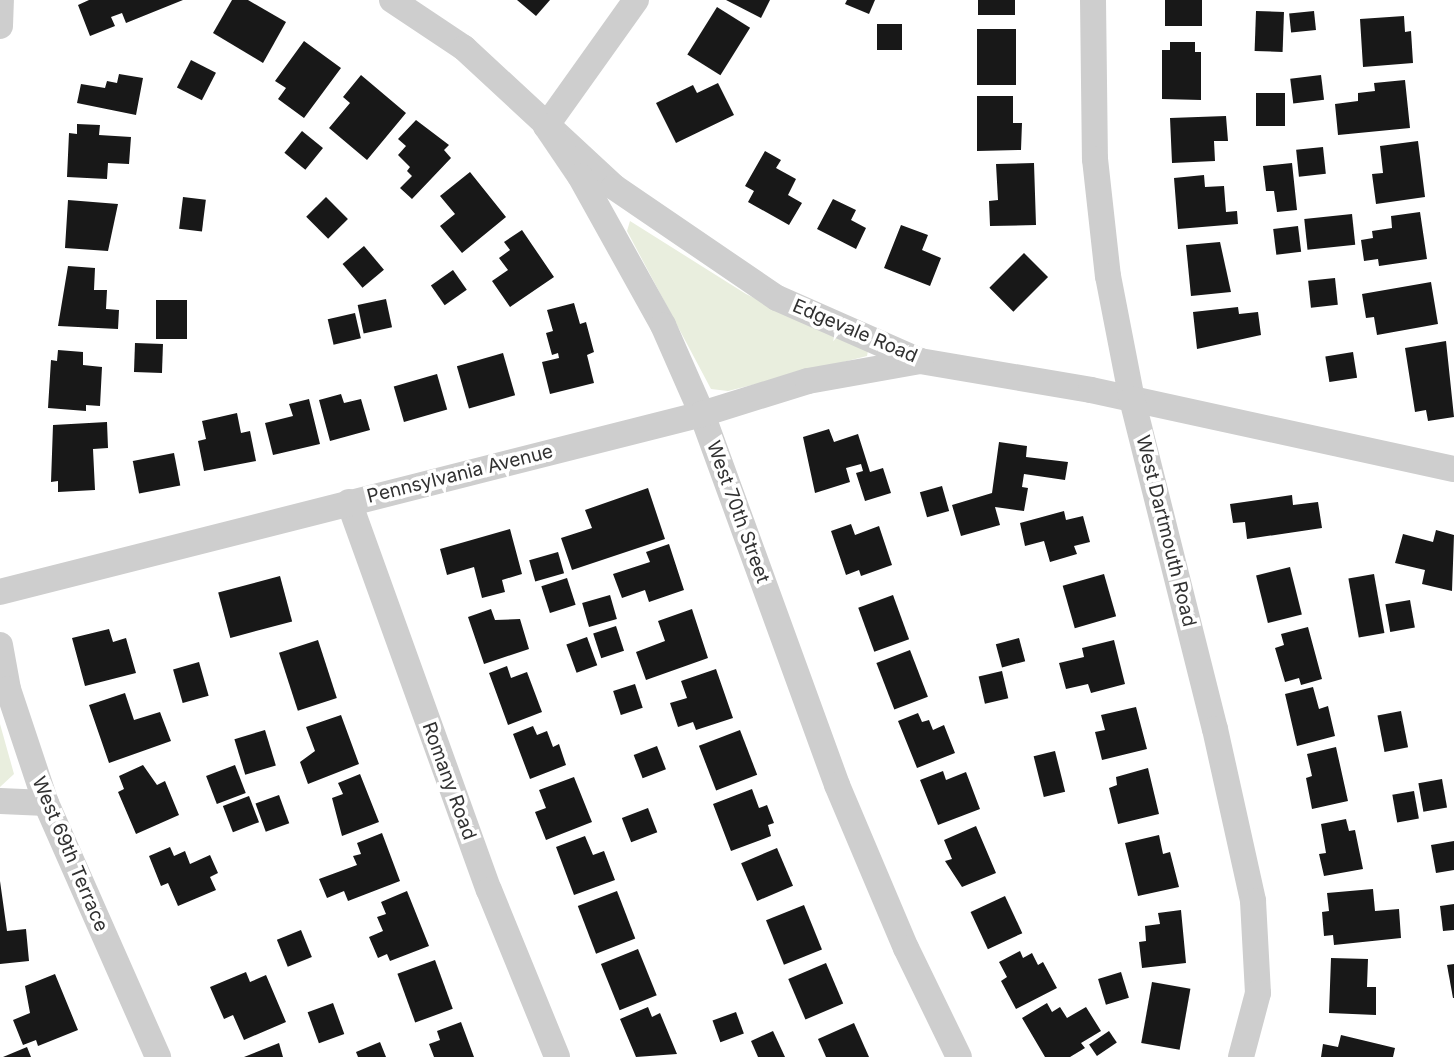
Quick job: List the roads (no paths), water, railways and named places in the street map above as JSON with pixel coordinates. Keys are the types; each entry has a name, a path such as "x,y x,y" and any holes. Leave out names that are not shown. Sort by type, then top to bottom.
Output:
{"street":[{"path":"0,26 1,0"},
{"name":"Edgevale Road","path":"392,0 464,48 614,187 707,254 777,298 920,361 1132,399 1454,469"},
{"path":"546,126 636,0"},
{"name":"West Dartmouth Road","path":"1093,0 1095,159 1108,276 1132,399 1215,729 1253,901 1258,993 1241,1057"},
{"name":"West 70th Street","path":"546,126 615,237 663,325 702,414 837,785 906,947 959,1057"},
{"name":"Pennsylvania Avenue","path":"0,593 702,414 808,381 920,361"},
{"name":"Romany Road","path":"349,502 484,878 557,1057"},
{"name":"West 69th Terrace","path":"0,645 9,689 46,803 158,1057"},
{"path":"0,801 46,803"}]}
